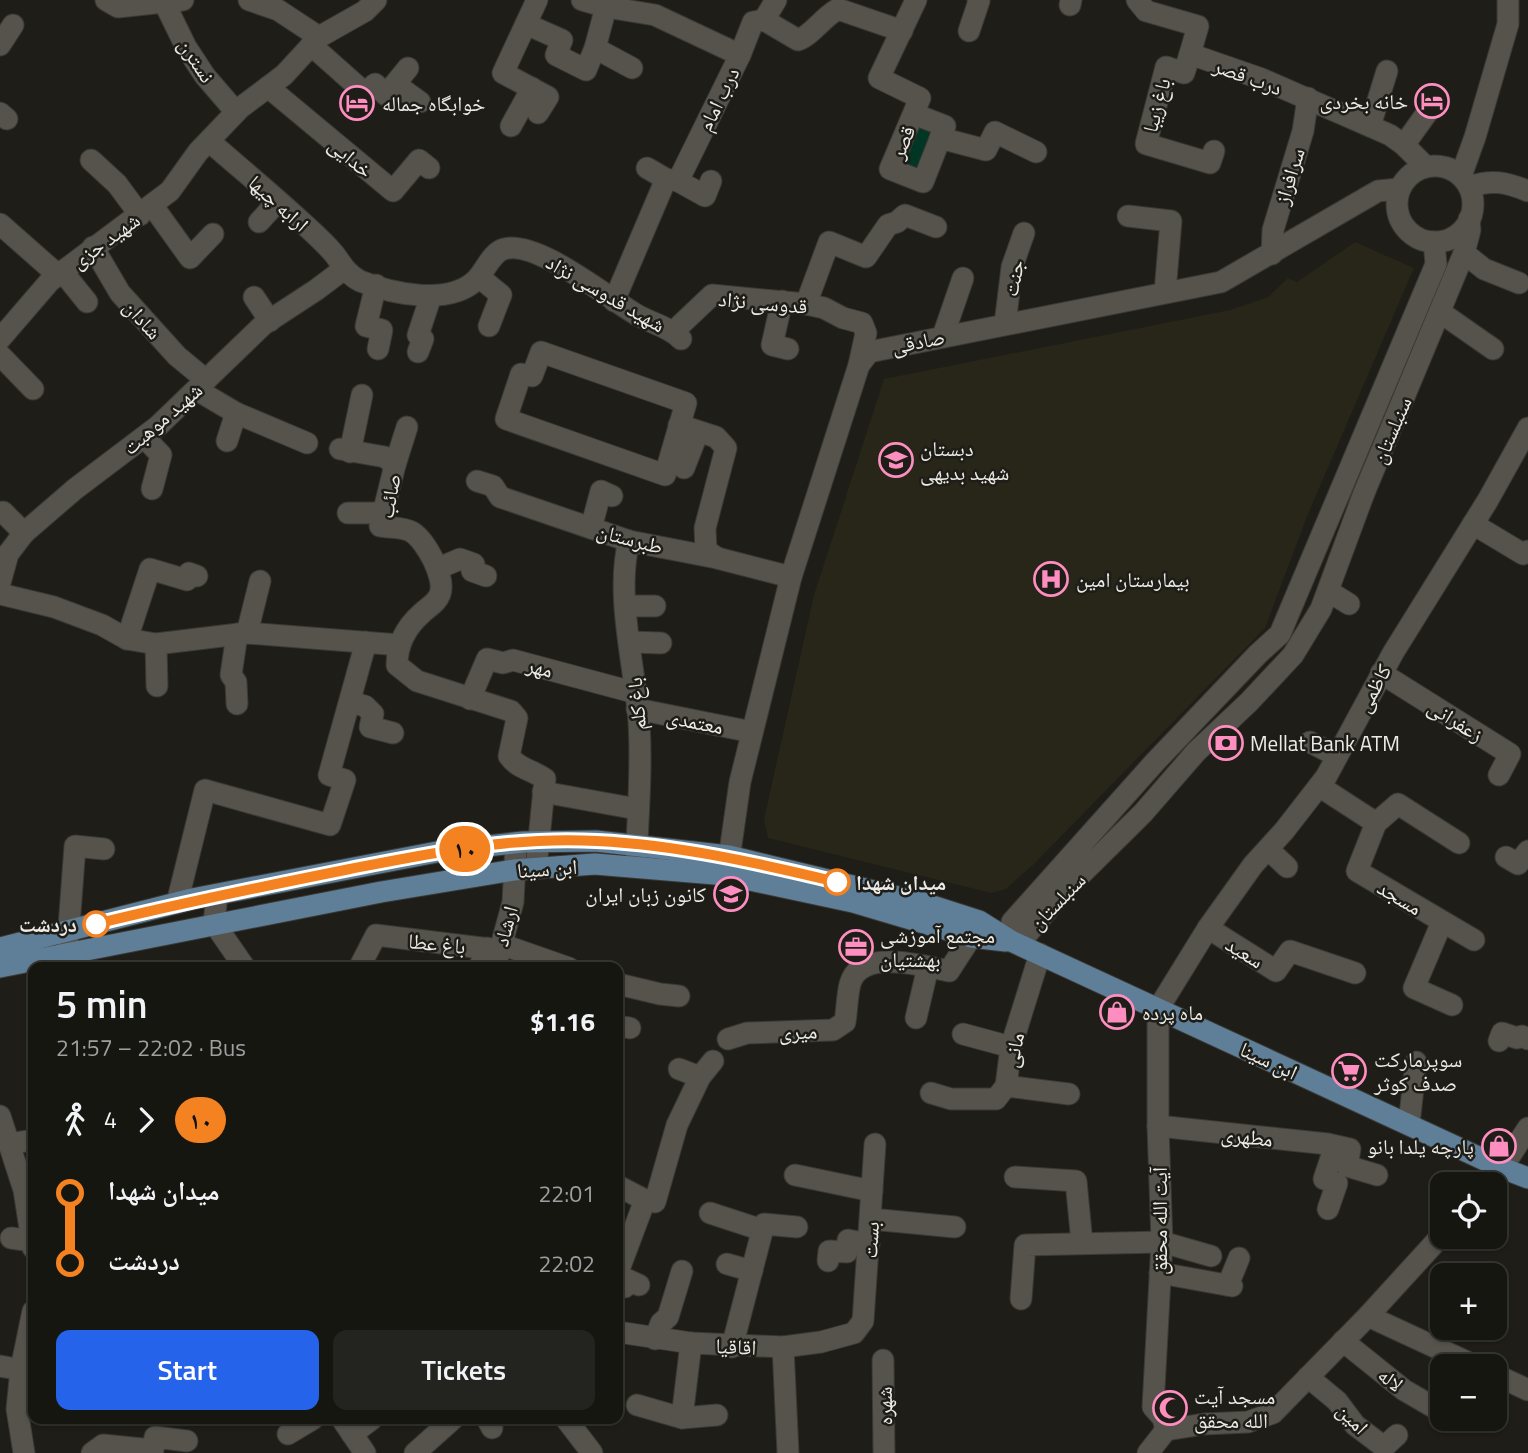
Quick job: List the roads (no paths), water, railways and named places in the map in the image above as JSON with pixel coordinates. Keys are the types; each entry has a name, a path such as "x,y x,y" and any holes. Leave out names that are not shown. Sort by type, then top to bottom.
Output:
{"main road":[{"name":"ابن سینا","path":"0,948 177,903 442,851 527,842 596,841 636,845 728,866 923,903 978,921 1011,941 1528,1178"},
{"name":"ابن سینا","path":"0,967 214,923 514,870 595,864 635,868 728,866 971,937 1011,941"}],"street":[{"path":"106,0 118,7 174,1"},
{"path":"209,141 236,113 284,75 315,41 365,11 376,0"},
{"path":"537,0 503,73 548,97 538,113"},
{"name":"درب امام","path":"582,0 655,15 740,55 672,180 614,300"},
{"path":"765,20 776,0"},
{"name":"قصر","path":"914,114 945,126 923,182 890,169 920,98 879,78 916,0"},
{"path":"969,31 978,0"},
{"name":"درب قصر","path":"1137,0 1146,10 1198,26 1190,54 1308,99 1390,135 1426,167"},
{"path":"1465,182 1475,137 1508,24 1508,0"},
{"name":"نسترن","path":"174,1 186,47 205,76 236,113"},
{"path":"254,1 288,7 315,41 365,93 375,84 386,96 402,76 420,102"},
{"path":"740,55 753,22 765,20 798,40 805,38 817,24 841,5 902,31"},
{"path":"526,24 562,40 556,55 586,70 606,7"},
{"path":"0,45 13,25"},
{"path":"595,48 632,68"},
{"name":"باغ زیبا","path":"1190,54 1184,73 1166,67 1146,144 1210,163 1214,151"},
{"path":"1370,126 1387,71"},
{"name":"خدایی","path":"268,87 393,191 419,160 429,168"},
{"path":"511,126 532,89"},
{"name":"سرافراز","path":"1272,254 1273,230 1303,131 1308,99"},
{"path":"1404,145 1429,110"},
{"path":"940,138 986,150 995,132 1036,152"},
{"name":"ارابه چیها","path":"209,141 334,254 344,269"},
{"name":"شهید جزی","path":"0,339 60,273 170,191 209,141"},
{"path":"91,160 146,210 190,258 213,234"},
{"path":"1438,166 1450,170 1465,182 1472,198 1469,219 1455,236 1434,242 1419,239 1407,231 1399,218 1396,204 1399,189 1406,179 1426,167 1438,166"},
{"path":"647,168 705,196 711,181"},
{"path":"1465,182 1506,182 1528,191"},
{"name":"صادقی","path":"859,365 869,352 1221,282 1378,191 1399,189"},
{"path":"259,222 278,201"},
{"path":"806,304 829,242 866,257 888,225 905,215 936,227"},
{"path":"1128,216 1171,221 1165,292"},
{"name":"سنبلستان","path":"1434,242 1436,264 1280,634 1155,762 1012,922 1011,941 1028,933 1059,896 1143,813 1196,752 1249,702 1293,655 1321,609 1364,493 1464,253 1470,230 1469,219"},
{"path":"9,230 60,273 87,302"},
{"name":"جنت","path":"1005,324 1024,233"},
{"name":"شادان","path":"93,247 120,293 201,385 236,414 307,443"},
{"name":"شهید قدوسی نژاد","path":"344,269 358,280 376,285 414,295 444,296 475,282 500,250 510,248 535,253 594,286 641,317 677,335"},
{"path":"1464,253 1484,269 1519,283"},
{"name":"شهید موهبت","path":"0,583 8,554 24,533 75,489 144,437 270,321 344,269"},
{"path":"479,277 501,295 489,326"},
{"path":"943,336 963,278"},
{"path":"376,285 366,326 382,330 378,349"},
{"name":"قدوسی نژاد","path":"677,335 712,295 806,304 862,323 866,333 859,365"},
{"path":"418,352 423,339 418,335 431,296"},
{"path":"254,297 270,321"},
{"path":"782,301 772,345 789,349"},
{"path":"1440,312 1493,349"},
{"path":"684,468 688,428 686,403 541,352 532,376 521,374 506,419 666,475 688,428"},
{"path":"0,355 33,389"},
{"path":"728,866 740,782 791,576 859,365"},
{"name":"صائب","path":"362,395 345,450 385,457 395,466 380,526 410,531 419,538 439,568"},
{"path":"227,441 236,414"},
{"path":"395,466 407,427"},
{"path":"688,428 716,437 726,448 705,528 706,550 717,558"},
{"name":"کاظمی","path":"1158,1009 1208,928 1253,865 1319,786 1381,673 1473,524 1528,428"},
{"path":"144,437 161,454 152,489"},
{"name":"طبرستان","path":"477,481 493,486 500,497 629,541 791,576"},
{"path":"591,528 601,491 612,496"},
{"path":"3,512 24,533"},
{"path":"348,513 384,513"},
{"path":"1473,524 1523,554 1528,551"},
{"name":"باغ کلم","path":"629,541 625,557 626,606 637,701 635,868"},
{"path":"479,564 460,559 439,568 441,592 405,632 398,649 397,665 417,681 511,711 517,718 509,756 515,765 545,779 527,842 536,868"},
{"path":"127,639 150,569 187,580 190,573 197,576"},
{"path":"237,704 236,682 239,675 242,634 260,581"},
{"path":"1328,591 1349,604"},
{"path":"0,594 54,607 102,625 127,639 156,644 242,634 366,642 398,649"},
{"path":"626,606 655,606"},
{"path":"177,903 205,790 330,825 345,780 329,775 366,642"},
{"path":"630,642 661,643"},
{"path":"156,644 157,686"},
{"name":"مهر","path":"470,699 487,659 503,663 513,660 637,701"},
{"name":"زعفرانی","path":"1381,673 1510,754 1499,775"},
{"name":"معتمدی","path":"637,701 752,732"},
{"path":"349,702 365,706 373,714 370,727 393,733"},
{"path":"1310,742 1337,756"},
{"path":"1155,762 1174,778"},
{"path":"1319,786 1376,823 1398,804 1459,843"},
{"path":"543,792 637,809"},
{"name":"مسجد","path":"1376,823 1357,871 1474,940"},
{"name":"ارشاد","path":"490,958 504,940 513,902 514,870 527,842"},
{"path":"67,953 75,846 104,849"},
{"path":"1268,849 1287,867"},
{"path":"1506,857 1518,864 1528,851"},
{"path":"217,895 214,923 241,962"},
{"path":"1442,922 1414,988 1452,1005"},
{"name":"سعید","path":"1208,928 1276,971 1290,951 1355,972"},
{"name":"باغ عطا","path":"362,962 376,935 490,958 509,947 552,962"},
{"name":"میری","path":"728,1039 747,1033 833,1030 845,1022 850,981 860,969 891,960 949,971 971,937"},
{"name":"مانی","path":"1040,954 1011,1047 1006,1086 1069,1094"},
{"path":"916,1018 928,967"},
{"path":"623,985 679,996"},
{"name":"آیت الله محقق","path":"1158,1009 1162,1242 1153,1407 1163,1418 1158,1446"},
{"path":"1499,1041 1502,1033 1528,1039"},
{"path":"963,1034 1011,1047"},
{"path":"1409,1124 1416,1062"},
{"path":"623,1189 655,1202 677,1125 706,1069 678,1069"},
{"path":"931,1093 951,1099 996,1099 1006,1086"},
{"path":"0,1116 28,1196"},
{"name":"مطهری","path":"1158,1126 1335,1146"},
{"path":"1498,1172 1528,1128"},
{"path":"8,1144 28,1141"},
{"name":"بست","path":"854,1333 863,1321 874,1144"},
{"path":"1328,1209 1338,1183 1324,1179 1335,1146 1350,1149 1347,1167 1377,1175"},
{"path":"795,1175 872,1191"},
{"path":"1015,1177 1076,1181 1082,1243"},
{"path":"623,1242 645,1200"},
{"path":"25,1242 28,1210"},
{"path":"710,1213 765,1240"},
{"path":"871,1219 955,1227"},
{"path":"732,1346 752,1271 765,1240 764,1224 797,1227"},
{"path":"828,1261 829,1251 847,1252 848,1240 869,1244"},
{"path":"1021,1298 1026,1245 1162,1242 1211,1256"},
{"path":"1158,1446 1204,1424 1248,1422 1273,1413 1430,1248"},
{"path":"1160,1273 1230,1286 1239,1258"},
{"path":"727,1264 752,1271"},
{"path":"655,1339 661,1323 668,1317 682,1272"},
{"path":"623,1286 628,1280 639,1285"},
{"path":"1368,1316 1450,1354"},
{"path":"23,1453 17,1409 18,1369 28,1330"},
{"name":"اقاقیا","path":"623,1333 691,1343 783,1347 821,1342 854,1333"},
{"name":"لاله","path":"1343,1341 1404,1390 1430,1405"},
{"path":"682,1418 691,1343"},
{"path":"783,1347 788,1453"},
{"name":"شهره","path":"883,1360 884,1453"},
{"name":"امین","path":"1308,1377 1337,1401 1355,1424 1384,1447 1397,1435"},
{"path":"1507,1380 1528,1390"},
{"path":"637,1405 682,1418 717,1415"},
{"path":"288,1434 305,1424"},
{"path":"415,1453 447,1424"},
{"path":"570,1424 592,1453"},
{"path":"347,1427 365,1453"},
{"path":"94,1452 103,1445 153,1450 155,1437 187,1441"}],"place":[{"name":"خانه بخردی","path":"1432,101"},
{"name":"خوابگاه جماله","path":"357,103"},
{"name":"دبستان شهید بدیهی","path":"896,460"},
{"name":"بیمارستان امین","path":"1051,579"},
{"name":"Mellat Bank ATM","path":"1226,743"},
{"name":"میدان شهدا","path":"837,882"},
{"name":"کانون زبان ایران","path":"731,894"},
{"name":"دردشت","path":"96,924"},
{"name":"مجتمع آموزشی بهشتیان","path":"856,947"},
{"name":"ماه پرده","path":"1117,1012"},
{"name":"سوپرمارکت صدف کوثر","path":"1349,1071"},
{"name":"پارچه یلدا بانو","path":"1499,1146"},
{"name":"مسجد آیت الله محقق","path":"1170,1408"}]}
